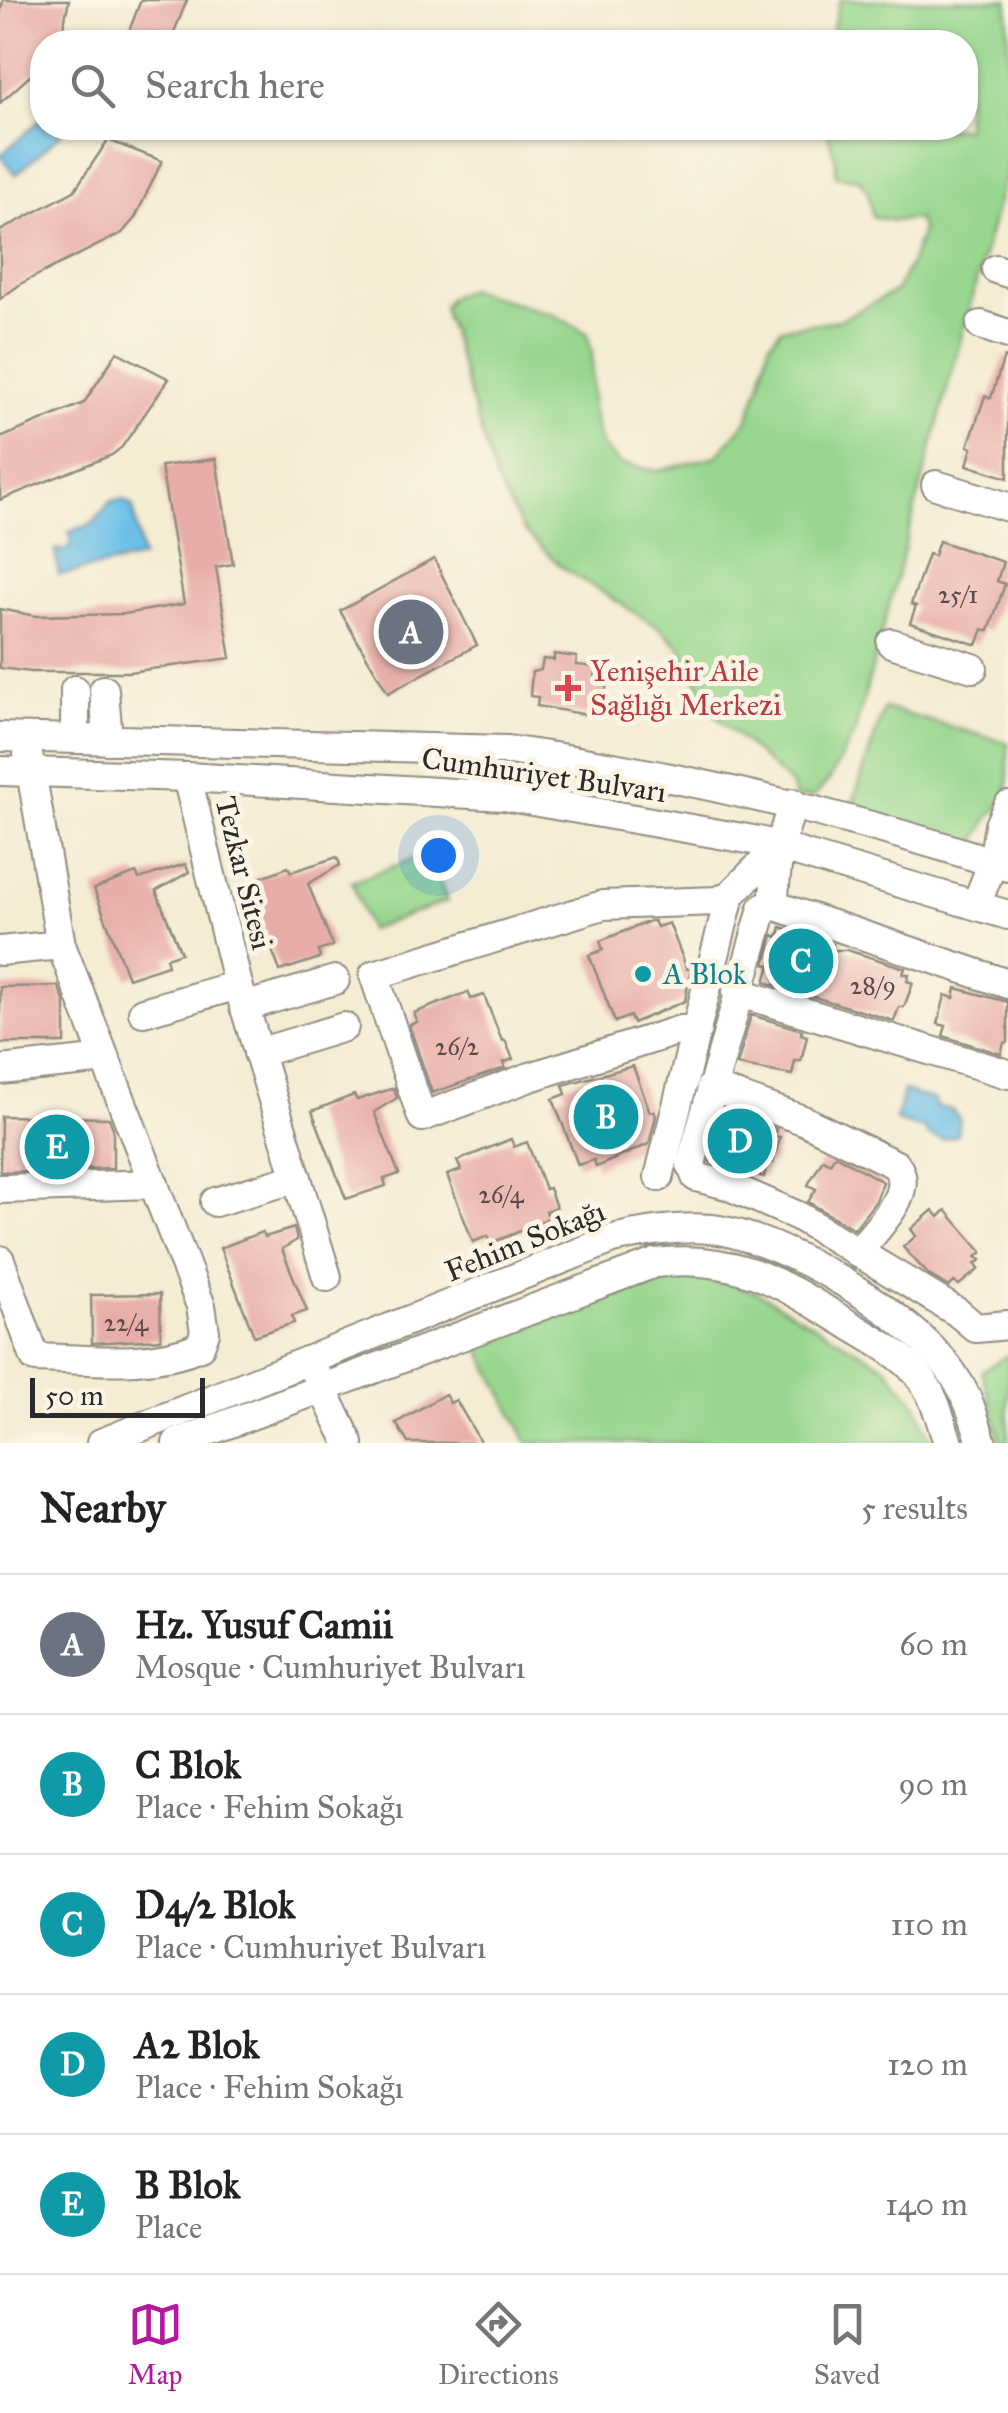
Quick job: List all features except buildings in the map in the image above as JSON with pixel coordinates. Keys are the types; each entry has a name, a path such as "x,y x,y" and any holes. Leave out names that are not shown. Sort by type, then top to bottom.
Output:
{"street":[{"path":"936,485 1008,507"},
{"path":"891,643 973,668"},
{"path":"75,690 75,739"},
{"path":"104,690 108,740"},
{"path":"0,1260 35,1358 166,1358 200,1346 204,1332 201,1306 61,945 31,772 13,737"},
{"name":"Cumhuriyet Bulvarı","path":"13,737 508,750 582,760 794,803 1000,865"},
{"name":"Cumhuriyet Bulvarı","path":"0,771 477,792 780,847 1008,915"},
{"name":"Tezkar Sitesi","path":"187,777 241,996 327,1277"},
{"path":"773,904 780,847 794,803"},
{"path":"976,906 1000,865 999,825 1008,806"},
{"path":"697,1030 680,1030 422,1116 374,976 603,904 718,902 780,847"},
{"path":"660,1178 730,895"},
{"path":"1008,984 773,904 764,908 691,1164 696,1178 727,1184 798,1216 957,1312 976,1328 1008,1325"},
{"path":"0,951 61,945"},
{"name":"Tezkar Sitesi","path":"143,1012 335,980"},
{"path":"737,992 1008,1074"},
{"path":"258,1053 344,1027"},
{"path":"0,1070 106,1060"},
{"path":"711,1087 803,1120 896,1165 904,1180 902,1193 858,1252"},
{"path":"215,1202 296,1178"},
{"path":"0,1189 154,1184"},
{"name":"Fehim Sokağı","path":"100,1443 612,1239 643,1231 712,1230 784,1251 834,1278 920,1336 956,1378 982,1443"},
{"path":"177,1443 655,1263 700,1260 744,1268 776,1280 895,1354 929,1390 948,1443"},
{"path":"308,1359 349,1443"}],"green space":[{"path":"840,0 1008,0 1008,164 855,731 830,779 814,797 795,798 791,785 712,712 680,647 661,629 562,567 524,531 496,481 443,307 449,298 469,289 554,315 587,333 592,353 592,409 601,445 620,464 658,471 717,456 748,419 769,344 782,328 840,320 896,291 911,262 922,231 918,219 894,221 873,217 868,192 859,179 836,176 830,140 978,140 978,30 832,30"},
{"path":"884,708 1008,743 1008,797 988,819 965,861 846,824"},
{"path":"429,853 447,901 369,930 352,882"},
{"path":"685,1278 721,1282 756,1292 885,1366 916,1403 932,1443 528,1443 479,1348 605,1296"},
{"path":"1008,1355 1008,1443 1001,1443 982,1371"}],"water":[{"path":"30,129 30,140 54,140 16,175 0,156"},
{"path":"123,500 133,507 142,558 59,575 55,550 68,549 72,541 69,532 94,523 110,502"},
{"path":"903,1091 935,1100 935,1106 952,1110 960,1120 957,1135 942,1140 927,1135 926,1130 896,1121"}],"place":[{"name":"Hz. Yusuf Camii","path":"411,632"},
{"name":"Yenişehir Aile Sağlığı Merkezi","path":"568,688"},
{"name":"D4/2 Blok","path":"801,961"},
{"name":"A Blok","path":"643,974"},
{"name":"C Blok","path":"606,1117"},
{"name":"A2 Blok","path":"740,1141"},
{"name":"B Blok","path":"57,1147"}]}
